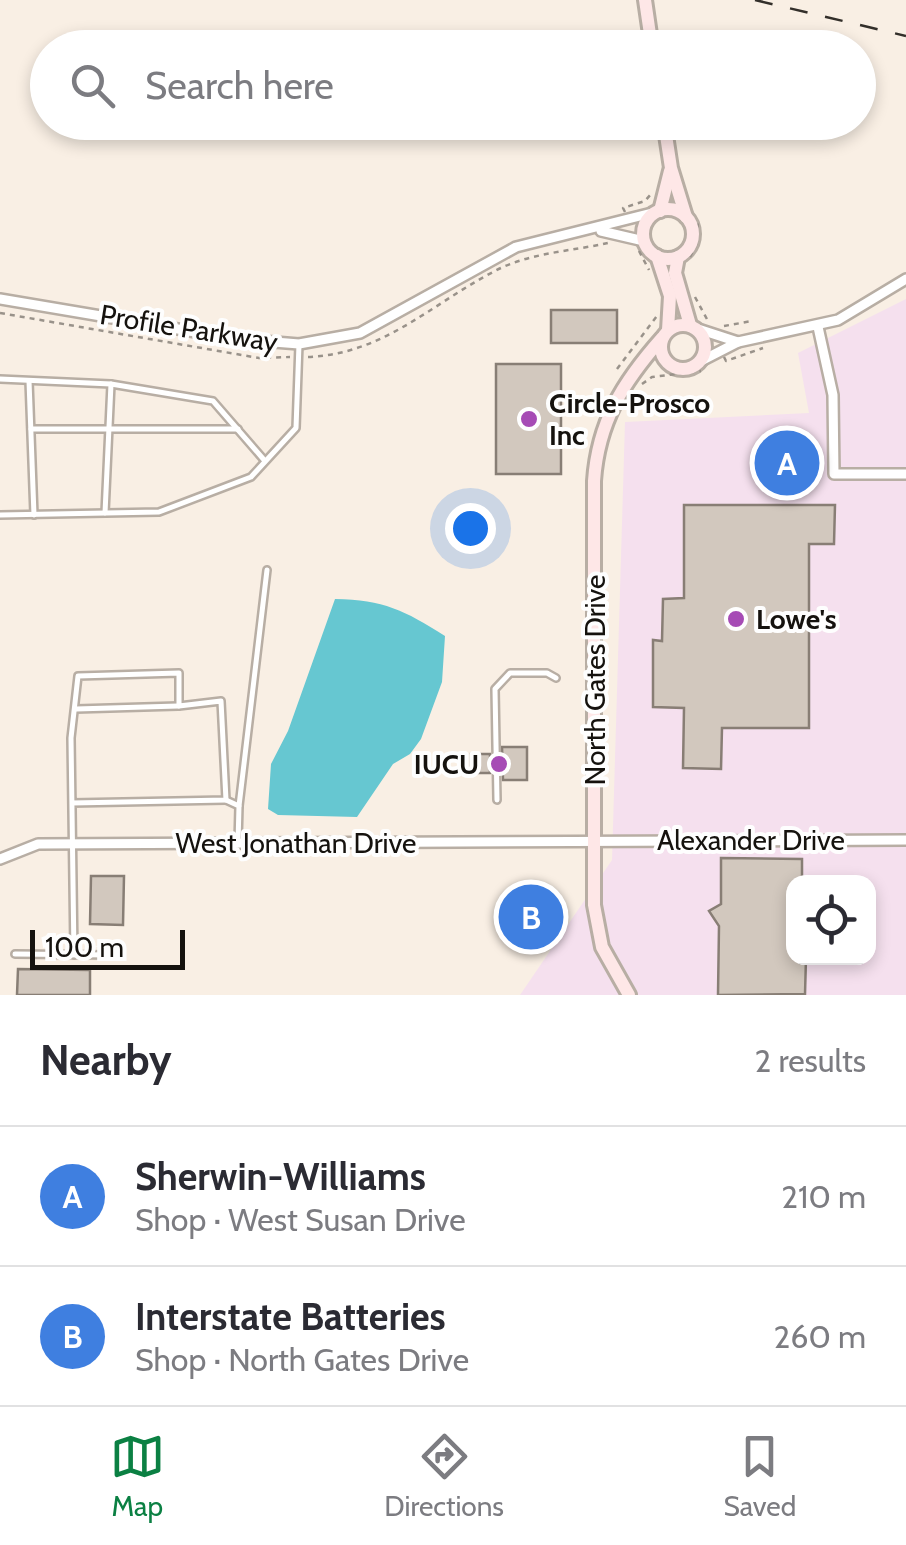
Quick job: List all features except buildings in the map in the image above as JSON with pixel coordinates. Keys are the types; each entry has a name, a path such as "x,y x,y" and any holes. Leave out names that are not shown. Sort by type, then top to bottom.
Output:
{"street":[{"path":"645,3 649,30"},
{"path":"666,140 670,168 690,214 693,239 676,273 693,326 706,347 706,365"},
{"path":"670,168 658,212 645,225 639,244 658,256 682,261"},
{"path":"658,212 672,209 690,214"},
{"name":"Profile Parkway","path":"0,298 237,339 299,344 360,333 408,311 486,260 516,248 658,212"},
{"name":"Profile Parkway","path":"593,230 639,244"},
{"path":"658,256 670,296 661,351 671,366"},
{"path":"636,368 706,365 738,342 818,328 906,279"},
{"path":"665,334 693,326 738,342"},
{"path":"818,328 832,394 834,474 906,474"},
{"name":"North Gates Drive","path":"630,995 598,934 596,456 609,410 636,368 665,334"},
{"name":"Alexander Drive","path":"596,840 906,840"},
{"name":"West Jonathan Drive","path":"0,859 38,844 596,840"}],"lane":[{"path":"0,516 159,512 250,477 296,428 299,344"},
{"path":"0,379 111,384 214,401 265,461"},
{"path":"29,381 34,515"},
{"path":"105,513 111,384"},
{"path":"31,429 238,429"},
{"path":"238,844 267,570"},
{"path":"74,954 71,738 78,676 179,673 179,706"},
{"path":"497,800 495,689 510,673 546,673 556,678"},
{"path":"76,709 221,701 226,800"},
{"path":"72,804 226,800 240,806"},
{"path":"15,954 112,955"}],"path":[{"path":"624,212 624,208 645,202 655,186"},
{"path":"682,261 698,234 690,214"},
{"path":"330,356 350,353 420,321 498,269 622,242"},
{"path":"639,244 650,275"},
{"path":"688,281 707,320 718,326 752,321"},
{"path":"617,368 651,328 660,304"},
{"path":"0,314 272,358"},
{"path":"638,387 651,375 688,376 706,365 762,348"}],"shaded area":[{"path":"906,299 906,995 520,995 612,860 625,422 809,413 798,353"}],"water":[{"path":"335,599 393,608 445,636 442,682 421,739 410,754 393,764 357,817 278,815 268,809 271,764 288,731"}],"railway":[{"path":"755,0 906,36"}],"place":[{"name":"Circle-Prosco Inc","path":"529,419"},
{"name":"Sherwin-Williams","path":"787,463"},
{"name":"Lowe's","path":"736,619"},
{"name":"IUCU","path":"499,764"},
{"name":"Interstate Batteries","path":"531,917"}]}
